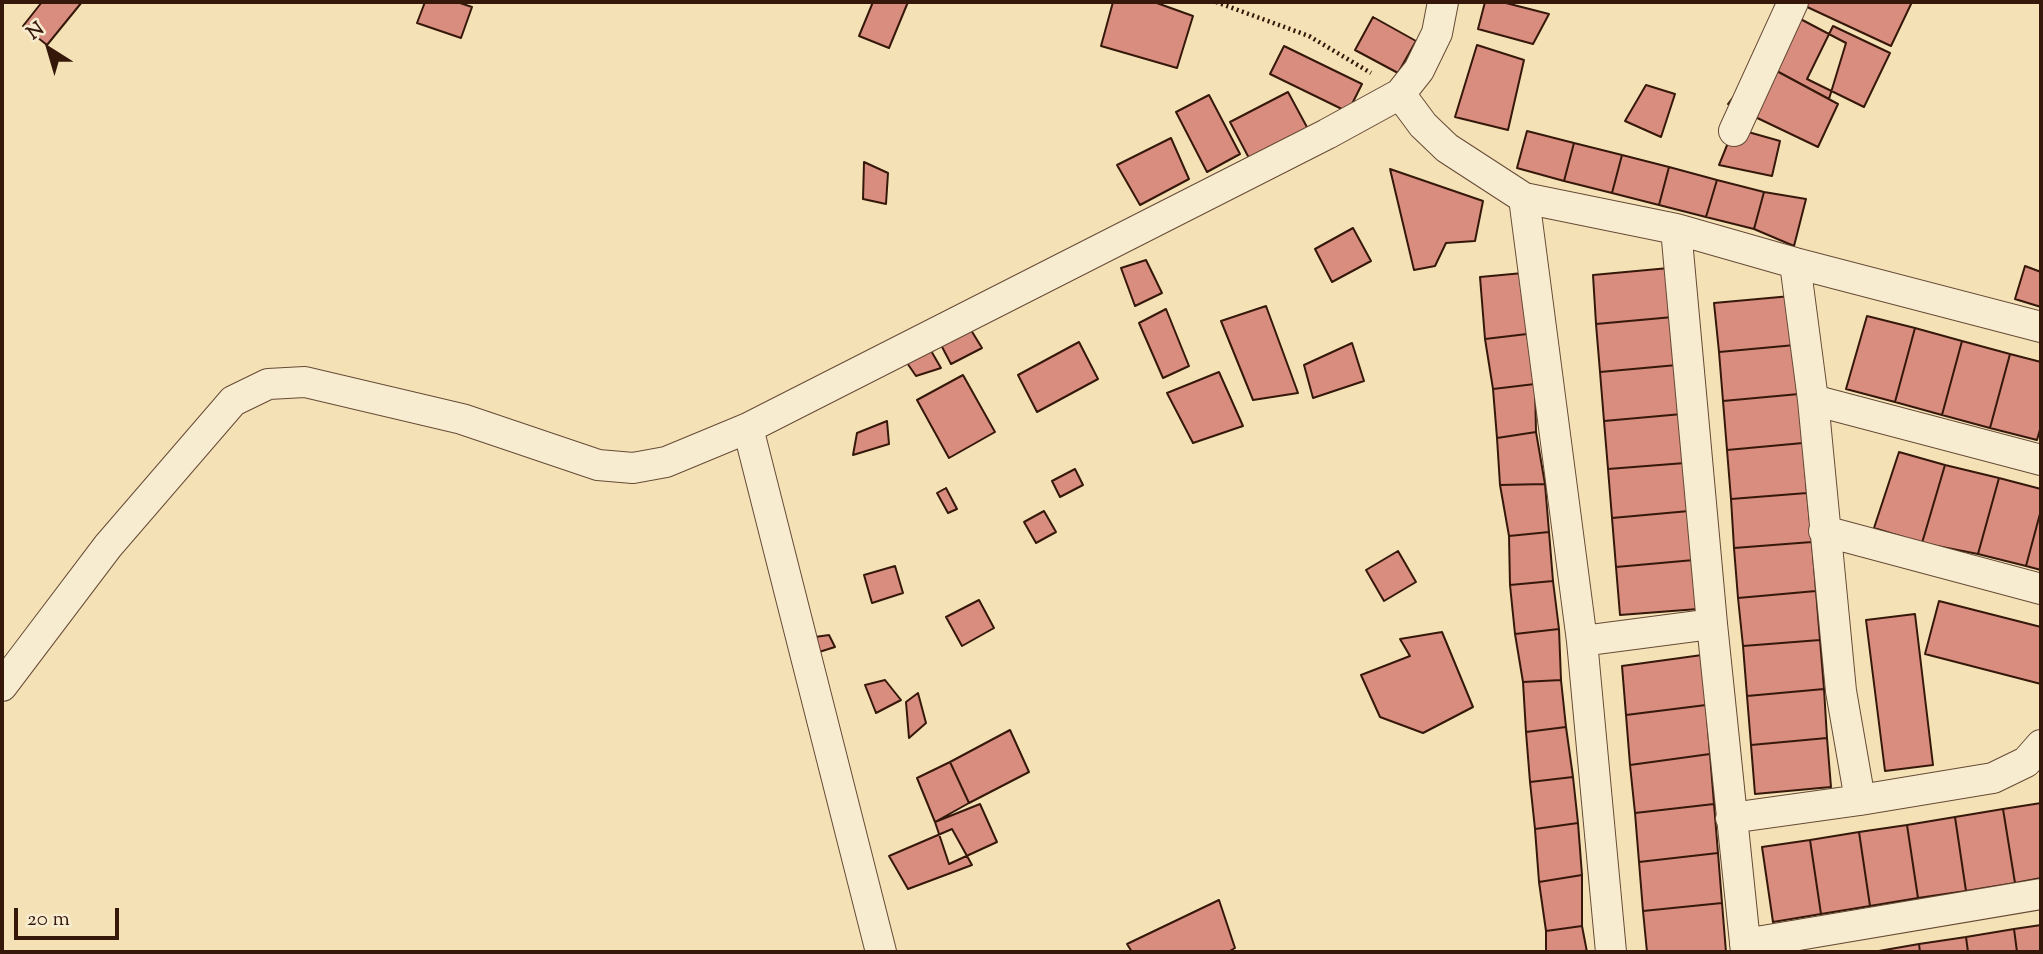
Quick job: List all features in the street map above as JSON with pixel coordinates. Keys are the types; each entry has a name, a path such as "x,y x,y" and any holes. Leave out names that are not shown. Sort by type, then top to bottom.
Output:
{"street":[{"path":"2,686 108,546 233,401 268,384 305,382 462,419 598,465 633,468 666,462 748,428 1315,141 1400,94 1419,70 1437,33 1443,2"},
{"path":"1734,131 1793,2"},
{"path":"1400,94 1423,125 1447,148 1524,198 1676,229 2041,327"},
{"path":"1524,198 1582,641 1611,952"},
{"path":"1676,229 1712,624 1746,948 2041,894"},
{"path":"1795,263 1813,400 1841,691 1860,800"},
{"path":"1813,400 2041,460"},
{"path":"748,428 881,952"},
{"path":"1824,531 2041,589"},
{"path":"1582,641 1712,624"},
{"path":"1731,818 1993,778 2026,762 2041,745"}],"path":[{"path":"1216,2 1310,36 1358,64 1400,94"}],"building":[{"path":"42,2 82,2 47,45 23,26"},
{"path":"425,2 457,2 472,7 461,38 417,23"},
{"path":"873,2 908,2 889,48 859,36"},
{"path":"1113,2 1154,2 1193,16 1177,68 1101,46"},
{"path":"1485,2 1502,2 1549,14 1533,44 1478,29"},
{"path":"1807,2 1912,2 1891,46 1805,6"},
{"path":"1791,14 1846,43 1829,99 1760,62"},
{"path":"1373,17 1416,41 1398,73 1355,50"},
{"path":"1833,26 1890,53 1864,107 1807,79"},
{"path":"1477,45 1524,60 1508,130 1455,117"},
{"path":"1284,46 1362,84 1348,112 1270,74"},
{"path":"1760,62 1838,104 1818,147 1728,104"},
{"path":"1646,85 1675,94 1661,137 1625,121"},
{"path":"1288,92 1308,129 1250,160 1230,122"},
{"path":"1209,95 1240,154 1207,172 1176,112"},
{"path":"1734,128 1780,141 1772,176 1719,165"},
{"path":"1527,131 1574,143 1564,181 1517,168"},
{"path":"1171,138 1189,179 1140,205 1117,165"},
{"path":"1574,143 1622,155 1612,193 1564,181"},
{"path":"1622,155 1669,167 1659,205 1612,193"},
{"path":"864,162 888,173 886,204 863,199"},
{"path":"1669,167 1717,180 1706,217 1659,205"},
{"path":"1390,169 1483,201 1475,241 1446,243 1435,266 1414,270"},
{"path":"1717,180 1764,192 1754,229 1706,217"},
{"path":"1764,192 1806,199 1794,246 1754,229"},
{"path":"1353,228 1371,261 1332,282 1315,249"},
{"path":"1146,260 1162,293 1135,306 1121,268"},
{"path":"2025,266 2041,272 2041,307 2015,299"},
{"path":"1669,268 1673,317 1596,324 1593,275"},
{"path":"1523,273 1527,334 1485,339 1480,277"},
{"path":"1791,296 1795,345 1719,352 1714,303"},
{"path":"1266,306 1298,393 1253,400 1221,321"},
{"path":"1166,309 1189,366 1163,378 1139,323"},
{"path":"1867,316 1915,328 1895,402 1846,389"},
{"path":"1673,317 1677,365 1600,372 1596,324"},
{"path":"1915,328 1962,341 1942,415 1895,402"},
{"path":"971,330 982,348 951,364 940,343"},
{"path":"1527,334 1535,384 1493,389 1485,339"},
{"path":"1962,341 2010,354 1990,428 1942,415"},
{"path":"1079,342 1098,379 1037,412 1018,375"},
{"path":"1352,343 1364,381 1313,398 1304,365"},
{"path":"1795,345 1799,394 1723,401 1719,352"},
{"path":"930,349 941,368 916,376 905,360"},
{"path":"2010,354 2041,362 2041,426 2037,440 1990,428"},
{"path":"1677,365 1682,414 1604,421 1600,372"},
{"path":"1219,372 1243,426 1193,443 1167,393"},
{"path":"963,375 995,432 949,458 917,400"},
{"path":"1535,384 1536,432 1497,438 1493,389"},
{"path":"1799,394 1803,443 1727,450 1723,401"},
{"path":"1682,414 1685,463 1608,469 1604,421"},
{"path":"887,421 889,444 853,455 857,433"},
{"path":"1536,432 1545,484 1500,485 1497,438"},
{"path":"1803,443 1807,493 1731,499 1727,450"},
{"path":"1899,452 1945,465 1922,543 1874,528"},
{"path":"1685,463 1689,511 1612,518 1608,469"},
{"path":"1945,465 1999,478 1978,554 1922,543"},
{"path":"1075,469 1083,485 1060,497 1052,481"},
{"path":"1999,478 2041,489 2041,510 2026,566 1978,554"},
{"path":"1545,484 1549,532 1509,536 1500,485"},
{"path":"946,488 957,509 948,513 937,493"},
{"path":"1807,493 1812,542 1734,548 1731,499"},
{"path":"2041,510 2041,570 2026,566"},
{"path":"1044,511 1056,532 1036,543 1024,522"},
{"path":"1689,511 1694,560 1616,567 1612,518"},
{"path":"1549,532 1553,581 1510,585 1509,536"},
{"path":"1812,542 1816,591 1738,598 1734,548"},
{"path":"1398,551 1416,582 1384,601 1366,570"},
{"path":"1694,560 1698,609 1620,615 1616,567"},
{"path":"895,566 903,593 872,603 864,575"},
{"path":"1553,581 1559,629 1515,634 1510,585"},
{"path":"1816,591 1820,640 1743,646 1738,598"},
{"path":"979,600 994,628 962,646 946,617"},
{"path":"1939,601 2041,627 2041,684 1925,654"},
{"path":"1915,614 1933,765 1885,771 1866,620"},
{"path":"1559,629 1561,680 1523,682 1515,634"},
{"path":"1442,632 1473,707 1423,733 1380,717 1361,675 1410,656 1400,639"},
{"path":"829,635 835,647 819,652 815,637"},
{"path":"1820,640 1824,689 1747,696 1743,646"},
{"path":"1702,655 1706,705 1626,715 1622,666"},
{"path":"885,680 901,700 876,713 865,685"},
{"path":"1561,680 1566,727 1526,732 1523,682"},
{"path":"1824,689 1827,738 1751,745 1747,696"},
{"path":"918,693 926,723 909,738 906,702"},
{"path":"1706,705 1710,754 1630,765 1626,715"},
{"path":"1566,727 1573,777 1530,782 1526,732"},
{"path":"1010,730 1029,772 969,803 950,762"},
{"path":"1827,738 1831,787 1755,794 1751,745"},
{"path":"1710,754 1714,804 1635,813 1630,765"},
{"path":"950,762 969,803 935,822 917,778"},
{"path":"1573,777 1578,823 1535,829 1530,782"},
{"path":"2041,803 2041,878 2015,883 2003,809"},
{"path":"980,804 997,842 949,864 935,822"},
{"path":"1714,804 1718,853 1639,862 1635,813"},
{"path":"2003,809 2015,883 1966,891 1955,817"},
{"path":"1955,817 1966,891 1918,898 1907,825"},
{"path":"1578,823 1582,875 1539,882 1535,829"},
{"path":"1907,825 1918,898 1870,906 1859,832"},
{"path":"952,829 972,865 908,889 889,856"},
{"path":"1859,832 1870,906 1821,914 1810,840"},
{"path":"1810,840 1821,914 1773,922 1762,847"},
{"path":"1718,853 1722,903 1643,911 1639,862"},
{"path":"1582,875 1582,926 1546,931 1539,882"},
{"path":"1219,900 1235,948 1228,952 1132,952 1127,944"},
{"path":"1722,903 1726,952 1647,952 1643,911"},
{"path":"2041,925 2041,952 2017,952 2014,929"},
{"path":"1582,926 1587,952 1546,952 1546,931"},
{"path":"2014,929 2017,952 1968,952 1966,937"},
{"path":"1966,937 1968,952 1920,952 1919,944"},
{"path":"1919,944 1920,952 1873,952"}]}
